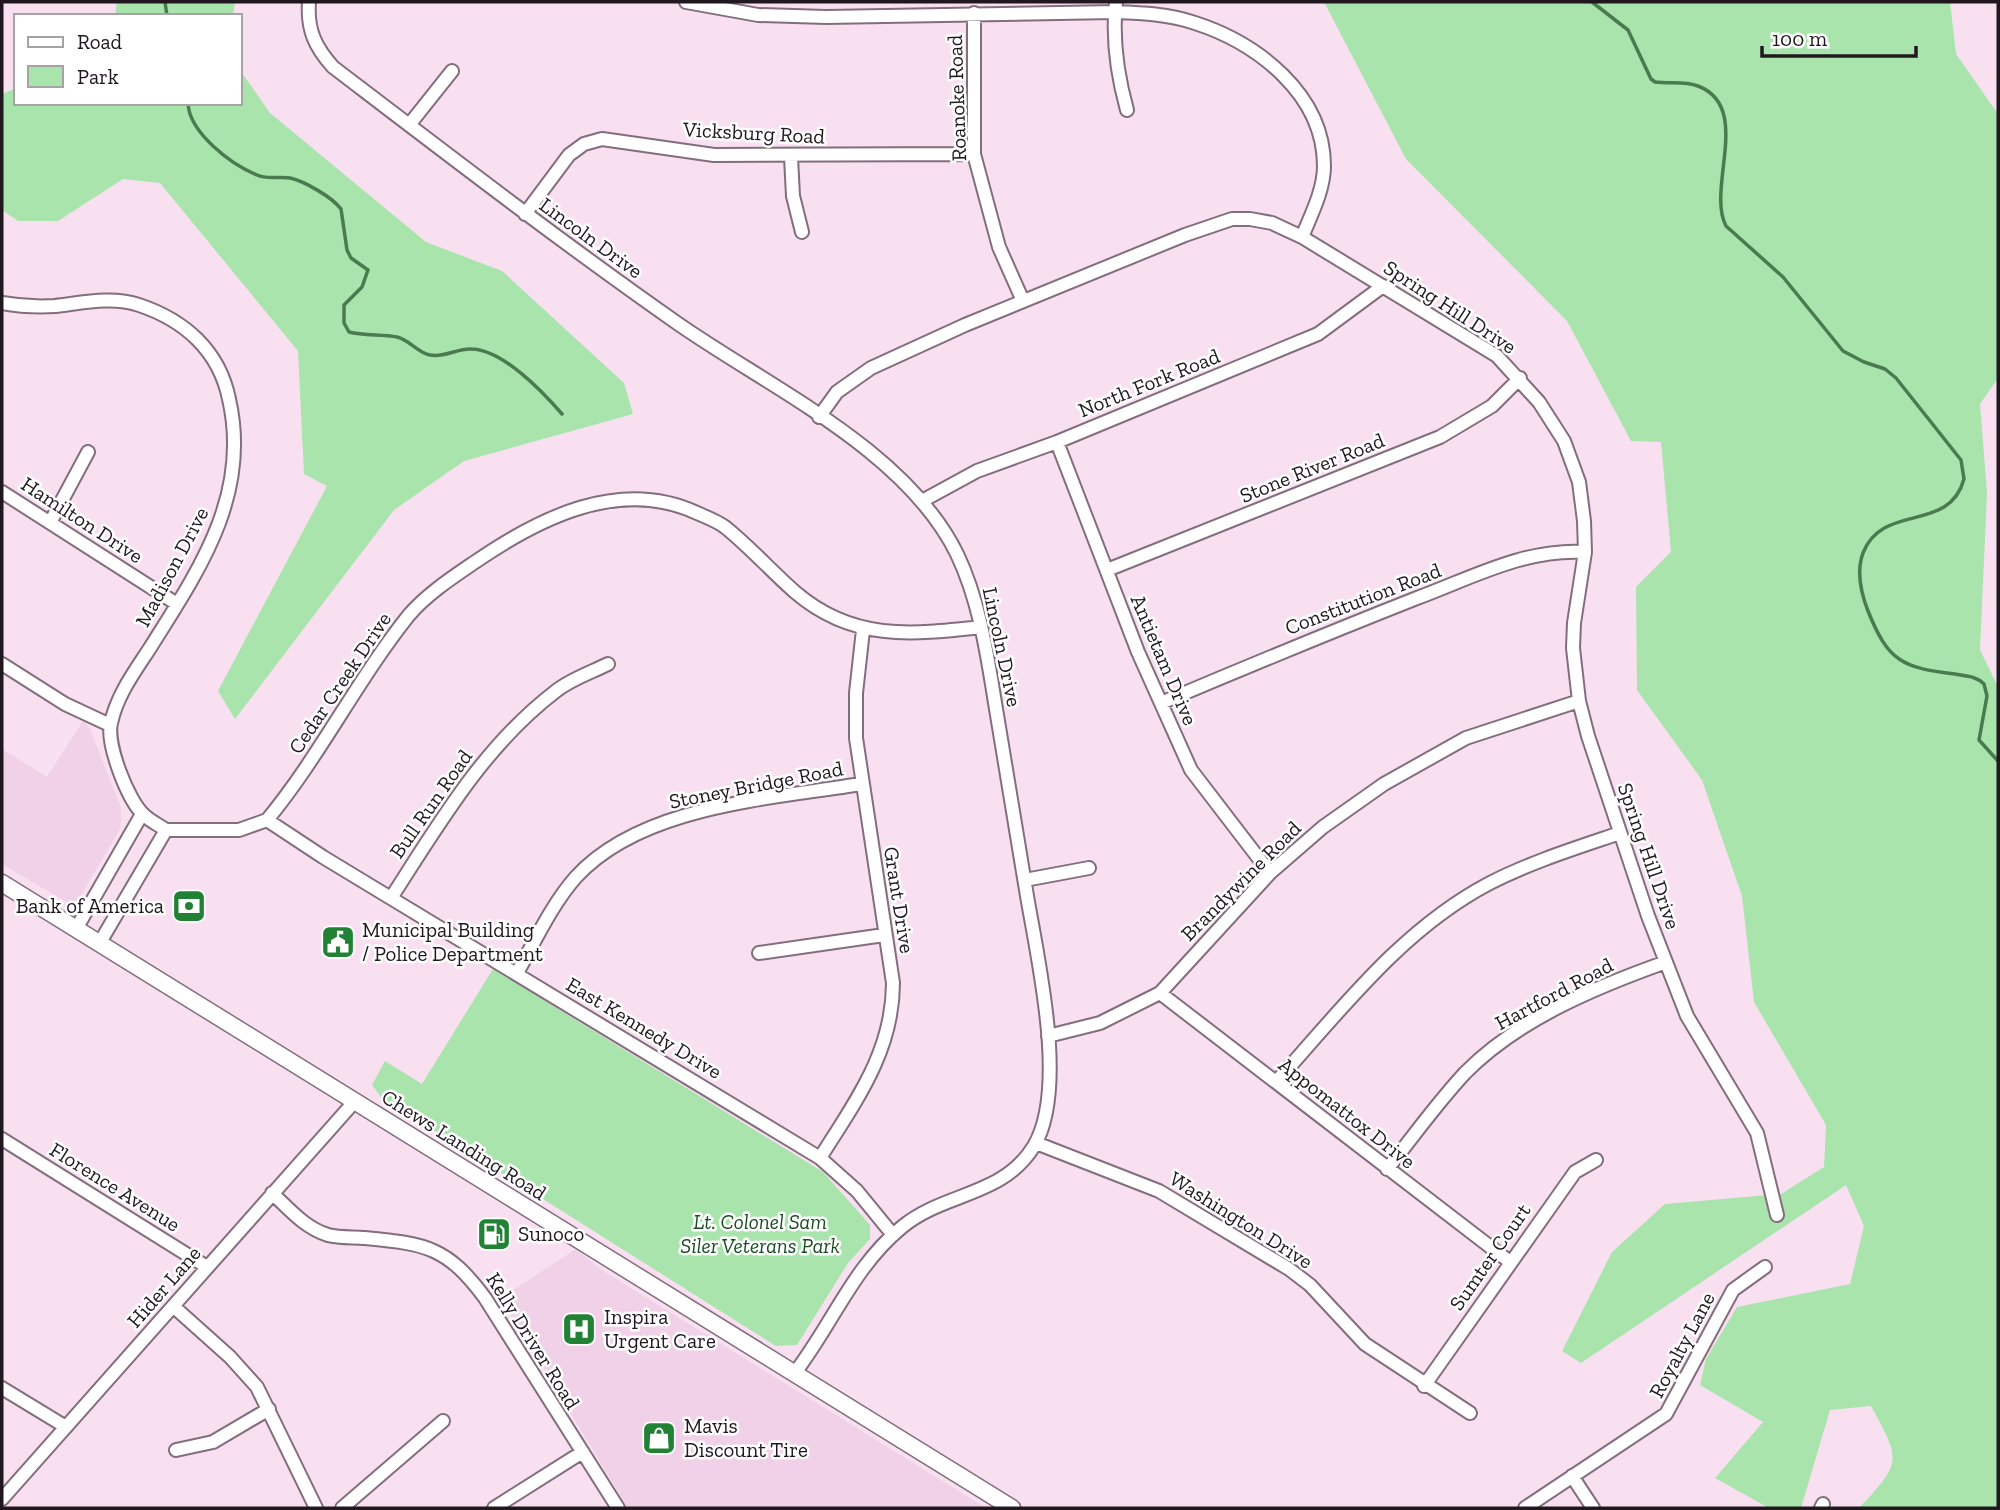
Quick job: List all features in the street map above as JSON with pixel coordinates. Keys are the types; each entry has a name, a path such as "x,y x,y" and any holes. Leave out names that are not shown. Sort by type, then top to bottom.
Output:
{"main road":[{"name":"Chews Landing Road","path":"2,883 1012,1508"}],"street":[{"name":"Lincoln Drive","path":"309,2 310,29 315,47 333,67 525,214 680,325 871,452 937,519 957,554 973,592 1025,880 1048,1036 1046,1110 1036,1143 1008,1177 987,1189 907,1222 893,1235 856,1274 794,1374"},
{"path":"686,2 758,15 826,17 1116,7 1195,23 1242,43 1270,64 1298,92 1314,116 1324,167 1320,189 1302,237"},
{"path":"1116,7 1118,78 1127,110"},
{"name":"Roanoke Road","path":"974,13 974,154 999,247 1023,300"},
{"path":"409,125 452,71"},
{"name":"Vicksburg Road","path":"525,214 569,155 584,144 603,139 714,155 791,157 974,154"},
{"path":"791,157 793,196 802,232"},
{"name":"Spring Hill Drive","path":"819,417 837,391 871,368 1023,300 1185,234 1233,219 1272,223 1302,237 1497,356 1520,379 1564,441 1579,482 1585,552 1574,622 1579,701 1620,834 1666,962 1687,1016 1704,1049 1758,1133 1777,1215"},
{"name":"North Fork Road","path":"922,501 977,471 1057,442 1318,334 1383,286"},
{"name":"Madison Drive","path":"2,303 52,306 94,300 135,304 171,318 195,336 214,359 227,389 233,416 232,484 218,526 177,604 124,689 110,724"},
{"name":"Stone River Road","path":"1107,570 1440,436 1492,406 1520,379"},
{"name":"Antietam Drive","path":"1057,442 1161,704 1191,770 1270,873"},
{"path":"51,521 88,452"},
{"name":"Hamilton Drive","path":"2,492 177,604"},
{"name":"Cedar Creek Drive","path":"267,820 291,791 364,676 411,613 449,579 504,542 579,506 616,499 651,499 684,507 722,525 795,592 826,615 863,630 981,627"},
{"name":"Constitution Road","path":"1161,704 1297,645 1499,567 1544,552 1585,552"},
{"name":"Grant Drive","path":"820,1158 875,1070 893,1010 893,983 856,738 856,693 863,630"},
{"path":"2,664 65,704 110,724 113,757 142,814 166,830 239,830 267,820"},
{"name":"Bull Run Road","path":"391,898 464,784 507,733 559,689 608,664"},
{"name":"Brandywine Road","path":"1048,1036 1100,1023 1160,993 1270,873 1322,827 1384,784 1466,738 1579,701"},
{"name":"Stoney Bridge Road","path":"517,973 576,877 613,846 664,822 738,804 861,784"},
{"path":"76,929 142,814"},
{"name":"East Kennedy Drive","path":"267,820 820,1158 857,1191 893,1235"},
{"path":"99,944 166,830"},
{"path":"1276,1083 1351,995 1427,925 1489,884 1551,857 1620,834"},
{"path":"1025,880 1089,868"},
{"path":"759,953 884,936"},
{"name":"Hartford Road","path":"1387,1169 1466,1073 1502,1041 1555,1010 1618,980 1666,962"},
{"name":"Appomattox Drive","path":"1160,993 1510,1262"},
{"name":"Hider Lane","path":"2,1499 355,1101"},
{"name":"Florence Avenue","path":"2,1139 207,1267"},
{"name":"Washington Drive","path":"1036,1143 1159,1191 1289,1269 1310,1285 1365,1344 1424,1386 1470,1413"},
{"name":"Sumter Court","path":"1424,1386 1575,1172 1596,1160"},
{"name":"Kelly Driver Road","path":"272,1193 307,1226 329,1235 404,1242 434,1250 463,1268 485,1298 618,1508"},
{"name":"Royalty Lane","path":"1525,1508 1666,1414 1733,1290 1765,1267"},
{"path":"173,1306 230,1357 257,1387 316,1508"},
{"path":"2,1388 66,1427"},
{"path":"176,1450 213,1442 269,1409"},
{"path":"342,1508 443,1421"},
{"path":"494,1508 581,1453"},
{"path":"1572,1476 1593,1508"}],"shaded area":[{"path":"83,721 90,729 121,808 121,822 119,831 78,900 68,903 2,864 2,749 47,777"},
{"path":"576,1249 600,1269 986,1508 628,1508 501,1298"}],"green space":[{"path":"117,2 235,2 233,14 115,14"},
{"path":"1324,2 1950,2 1956,54 1998,114 1998,378 1980,404 1987,493 1980,650 1998,687 1998,1508 1859,1508 1890,1470 1892,1460 1888,1439 1871,1406 1830,1410 1801,1508 1769,1508 1715,1478 1763,1422 1700,1385 1706,1359 1737,1307 1850,1284 1864,1226 1846,1185 1581,1363 1562,1351 1612,1252 1665,1204 1781,1194 1824,1167 1826,1125 1754,1002 1742,896 1702,780 1637,690 1636,587 1671,552 1661,442 1631,441 1567,321 1406,159"},
{"path":"242,73 270,113 426,242 502,271 624,383 633,414 464,461 394,510 235,719 218,691 327,486 304,474 298,351 160,183 123,179 58,221 18,221 2,210 2,94 14,89 14,105 242,105"},
{"name":"Lt. Colonel Sam Siler Veterans Park","path":"493,969 823,1172 870,1225 870,1239 848,1263 797,1345 776,1346 381,1097 372,1085 385,1061 422,1084"}],"waterway":[{"path":"165,2 167,14"},
{"path":"1592,2 1628,30 1651,79 1655,82 1698,86 1714,96 1723,111 1726,130 1721,210 1726,226 1783,277 1843,351 1885,369 1896,378 1961,460 1964,479 1956,496 1945,507 1885,528 1872,537 1861,560 1860,582 1875,628 1890,651 1899,659 1922,669 1971,677 1984,684 1987,696 1979,740 1998,761"},
{"path":"188,105 195,125 203,136 235,163 261,176 290,178 303,182 325,195 341,209 347,250 351,258 368,270 362,287 344,305 344,323 349,332 397,337 430,355 467,349 484,351 522,374 562,414"}],"place":[{"name":"Bank of America","path":"189,906"},
{"name":"Municipal Building / Police Department","path":"338,942"},
{"name":"Sunoco","path":"494,1234"},
{"name":"Inspira Urgent Care","path":"579,1329"},
{"name":"Mavis Discount Tire","path":"659,1438"}]}
